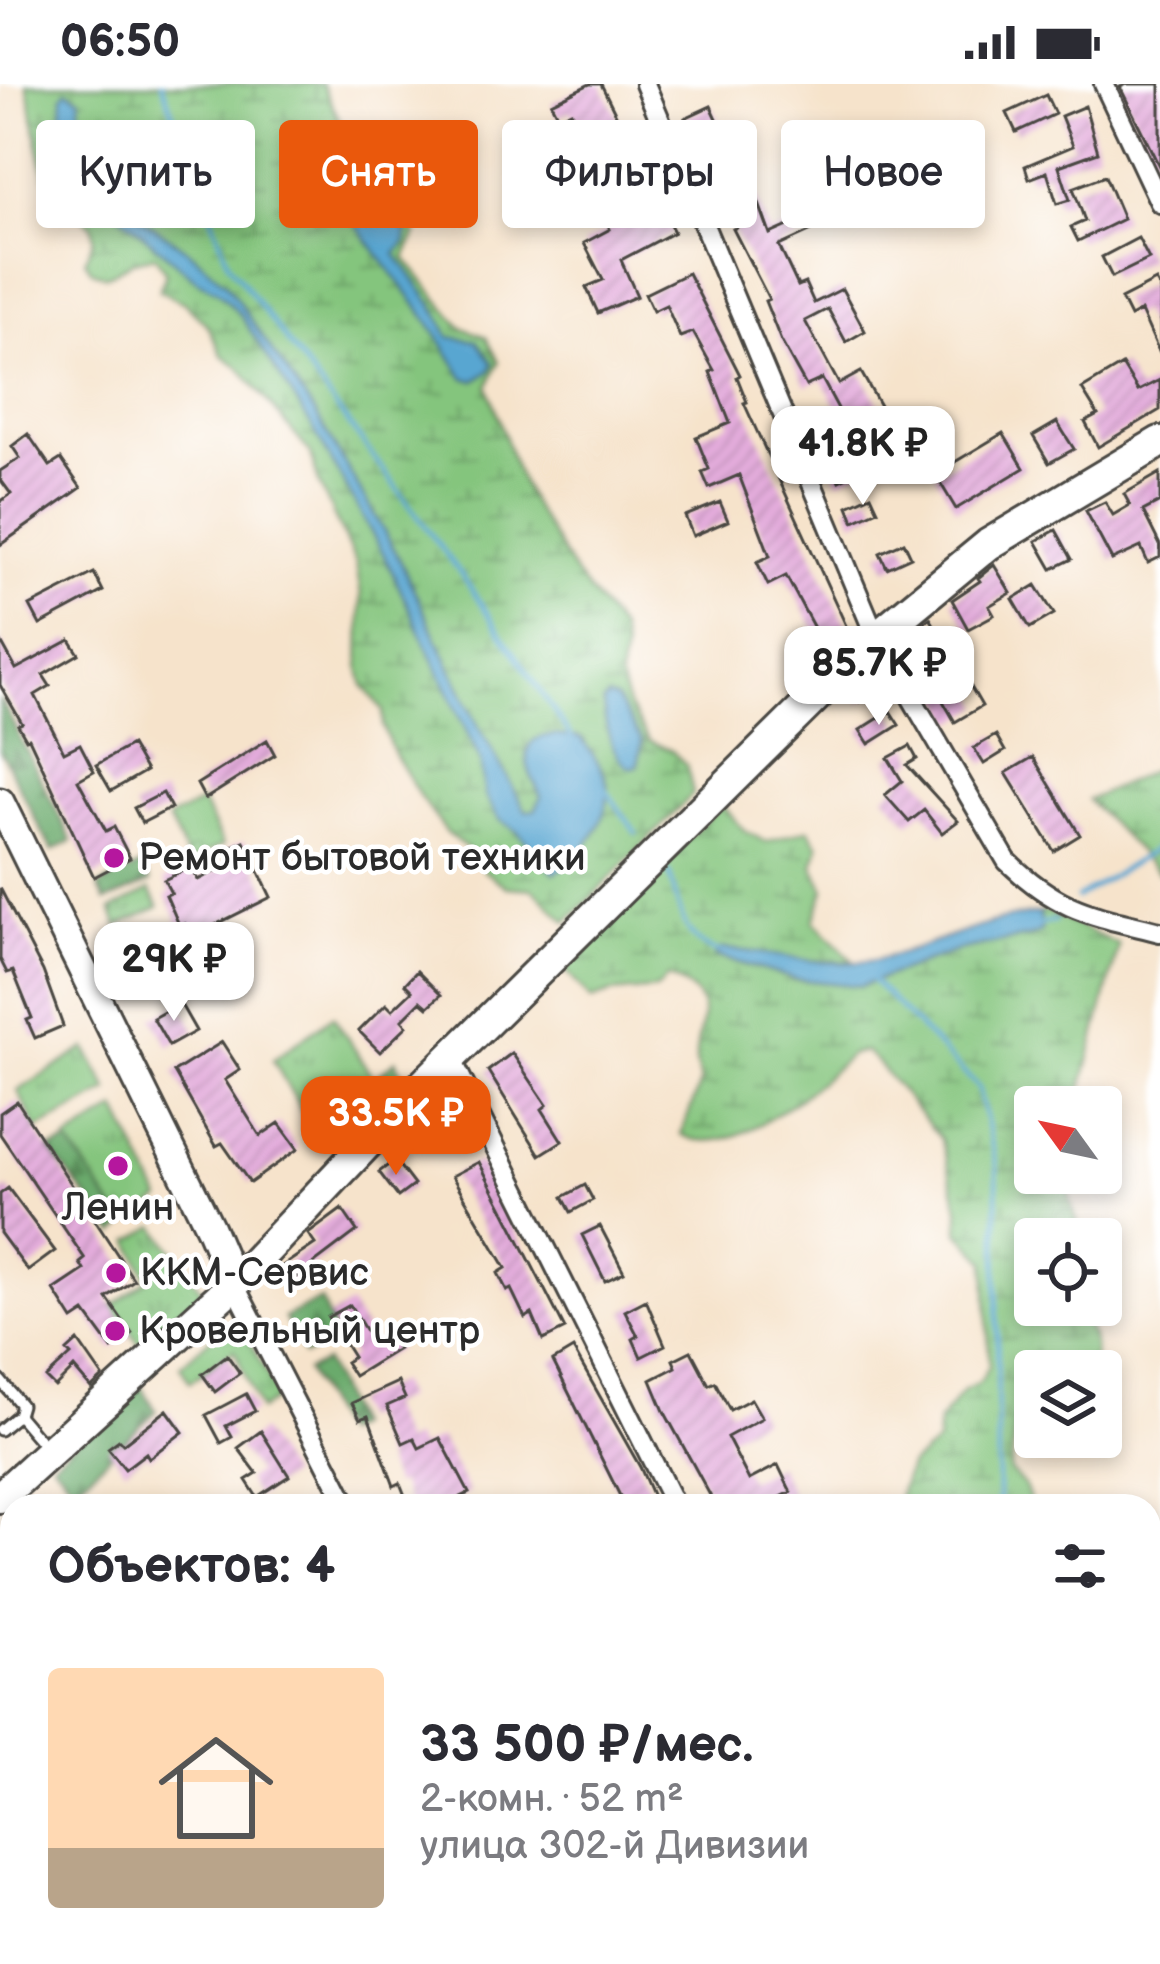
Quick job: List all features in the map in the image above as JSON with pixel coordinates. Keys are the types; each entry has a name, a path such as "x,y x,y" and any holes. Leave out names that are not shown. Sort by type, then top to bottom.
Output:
{"main road":[{"path":"3,1494 234,1284 451,1058 876,637 988,544 1160,442"}],"street":[{"path":"645,84 876,637 1007,861 1032,885 1076,911 1160,932"},
{"path":"1104,84 1160,203"},
{"path":"0,802 234,1284 342,1494"},
{"path":"451,1058 669,1494"}],"lane":[{"path":"0,1380 21,1405 18,1415 0,1430"},
{"path":"18,1415 50,1453"}],"green space":[{"path":"27,84 322,84 340,120 279,120 279,228 411,228 416,234 405,258 461,327 486,337 499,362 488,386 515,468 575,574 619,629 624,650 619,677 628,706 648,740 672,751 687,766 693,794 567,922 533,889 507,887 484,871 475,855 447,833 394,754 383,727 383,710 364,686 360,669 361,596 356,563 319,484 311,454 239,367 222,355 208,326 186,304 159,290 166,273 155,256 106,276 92,271 85,260 94,239 92,228 255,228 255,120 36,120 36,134"},
{"path":"0,698 72,841 52,851 0,750"},
{"path":"1160,767 1160,874 1088,800"},
{"path":"202,802 223,845 189,862 168,819"},
{"path":"722,805 745,831 766,842 809,829 819,846 813,865 825,889 814,921 853,961 808,963 722,949 716,957 795,979 861,986 956,951 1032,936 1041,932 1040,913 1046,911 1119,945 1082,1086 1014,1086 1014,1194 1070,1194 1076,1218 1014,1218 1014,1326 1087,1326 1094,1344 1094,1350 1014,1350 1010,1471 1028,1494 899,1494 909,1466 937,1443 939,1421 963,1391 980,1382 989,1366 986,1261 959,1232 959,1208 941,1139 875,1060 865,1051 851,1054 771,1118 724,1139 701,1141 681,1134 701,1081 696,1064 702,1022 698,999 668,977 657,989 611,993 591,1000 561,965"},
{"path":"141,865 151,882 106,901 98,887"},
{"path":"150,890 159,907 118,926 111,910"},
{"path":"169,929 178,946 137,966 130,949"},
{"path":"333,1016 374,1079 364,1087 372,1096 321,1145 273,1060"},
{"path":"86,1048 109,1091 37,1130 18,1091"},
{"path":"396,1060 407,1086 386,1110 364,1087"},
{"path":"117,1109 161,1200 125,1225 67,1141"},
{"path":"69,1143 125,1225 116,1234 49,1149"},
{"path":"156,1226 203,1292 142,1348 112,1306 147,1280 131,1241"},
{"path":"321,1300 337,1341 304,1355 284,1318"},
{"path":"223,1327 243,1329 279,1397 260,1410 234,1350 190,1382 180,1366"},
{"path":"325,1362 354,1426 341,1434 306,1371"},
{"path":"141,1385 156,1411 75,1488 52,1462"}],"water":[{"path":"67,90 80,98 80,120 62,120"},
{"path":"136,228 155,228 226,284 317,416 397,554 478,725 526,811 535,810 541,798 527,757 533,741 550,735 581,738 598,763 608,792 602,820 565,867 554,873 517,831 500,820 485,796 480,760 386,559 313,428 241,316 217,291 195,279"},
{"path":"358,228 403,228 407,232 396,254 437,311 449,337 477,341 493,363 490,371 475,381 464,378 427,319"},
{"path":"608,697 616,699 642,741 638,766 630,768 613,747 603,702"},
{"path":"1040,913 1041,932 1032,936 956,951 861,986 795,979 715,956 722,949 820,962 859,962"}],"building":[{"path":"590,84 601,84 619,120 575,120 571,111 558,117 551,103"},
{"path":"1160,84 1160,168 1120,87"},
{"path":"1046,95 1055,114 1016,132 1007,113"},
{"path":"711,106 718,120 686,120"},
{"path":"1085,106 1098,152 1059,166 1070,200 1057,204 1047,172 1029,179 1025,166 1073,146 1061,116"},
{"path":"1105,176 1123,219 1078,241 1071,227 1085,221 1073,188"},
{"path":"757,198 770,234 784,228 816,228 779,246 798,286 805,283 814,303 842,289 865,331 846,342 828,309 805,321 839,384 861,372 889,422 869,433 882,460 839,481 832,466 861,451 822,379 806,386 781,341 765,301 769,299 733,229 757,228"},
{"path":"672,228 674,232 621,260 637,296 598,313 586,287 603,280 584,243 610,229"},
{"path":"1138,238 1149,259 1112,277 1102,257"},
{"path":"688,273 740,375 744,403 848,630 822,643 786,576 768,585 757,562 770,556 739,475 709,488 702,472 709,469 696,437 730,423 710,372 714,370 693,332 680,337 666,305 653,311 645,294"},
{"path":"1156,281 1160,288 1160,354 1141,311 1130,317 1121,299"},
{"path":"1122,365 1138,391 1160,380 1160,410 1098,447 1085,422 1098,415 1082,389"},
{"path":"1057,422 1074,449 1049,463 1033,436"},
{"path":"1003,433 1024,468 956,509 935,474"},
{"path":"28,434 50,466 61,459 81,488 0,545 0,502 11,494 0,471 20,458 12,446"},
{"path":"1160,473 1160,502 1143,511 1160,545 1160,557 1148,563 1141,547 1112,560 1086,511 1105,502 1113,515 1130,505 1124,494"},
{"path":"871,495 878,510 854,521 848,506"},
{"path":"720,502 728,521 693,536 685,516"},
{"path":"1056,530 1072,559 1052,569 1036,541"},
{"path":"904,542 911,557 887,568 880,553"},
{"path":"994,565 1011,593 989,606 994,615 968,629 952,600"},
{"path":"94,573 103,591 40,625 30,606"},
{"path":"1036,585 1054,614 1030,628 1013,599"},
{"path":"930,618 944,641 950,637 958,652 953,656 982,706 955,722 932,682 948,672 939,656 932,660 920,641 915,644 909,635"},
{"path":"0,640 16,669 70,640 79,654 43,675 50,686 35,695 64,752 80,744 94,771 78,780 106,831 114,827 130,858 94,877 0,685"},
{"path":"873,675 881,690 860,702 852,688"},
{"path":"890,711 899,725 869,744 860,730"},
{"path":"996,735 1005,751 984,764 974,748"},
{"path":"267,740 275,755 205,799 197,784"},
{"path":"131,745 146,771 111,791 96,765"},
{"path":"910,746 917,759 907,765 958,821 942,833 924,810 909,822 885,795 902,781 888,758"},
{"path":"1033,757 1080,835 1054,851 1006,773"},
{"path":"163,793 171,808 142,823 134,808"},
{"path":"244,841 271,897 191,937 185,924 180,927 164,880 191,867 198,880 235,861 228,848"},
{"path":"0,888 43,971 63,1026 35,1038 13,971 7,973 0,959"},
{"path":"417,971 441,995 428,1007 421,1001 402,1020 407,1026 380,1052 359,1031 386,1004 392,1010 412,991 405,984"},
{"path":"180,1003 196,1031 169,1046 153,1018"},
{"path":"222,1042 240,1070 225,1080 260,1136 279,1123 298,1149 250,1183 222,1143 216,1146 174,1072"},
{"path":"512,1053 547,1105 542,1109 562,1141 540,1155 488,1071"},
{"path":"17,1101 134,1280 107,1298 132,1334 112,1349 85,1312 73,1320 54,1290 84,1270 80,1263 85,1259 0,1134 0,1113"},
{"path":"447,1109 458,1129 432,1143 422,1123"},
{"path":"395,1160 414,1185 398,1197 379,1172"},
{"path":"479,1162 565,1329 543,1340 532,1314 525,1318 511,1289 507,1291 498,1273 506,1268 452,1176"},
{"path":"585,1185 593,1200 571,1212 563,1197"},
{"path":"8,1188 55,1251 28,1271 0,1233 0,1194"},
{"path":"342,1209 357,1231 287,1284 278,1269 315,1244 308,1234"},
{"path":"600,1226 624,1272 605,1281 582,1235"},
{"path":"646,1300 665,1345 641,1357 633,1339 638,1336 625,1311"},
{"path":"350,1305 374,1344 389,1335 398,1349 354,1376 345,1362 353,1357 328,1317"},
{"path":"78,1341 103,1377 91,1388 74,1368 55,1387 46,1378 71,1355 67,1351"},
{"path":"573,1349 652,1494 619,1494 553,1361"},
{"path":"691,1351 709,1385 715,1382 730,1410 751,1399 762,1418 727,1437 749,1480 778,1465 791,1492 709,1494 651,1380 676,1367 673,1360"},
{"path":"227,1355 240,1373 215,1392 202,1374"},
{"path":"398,1382 405,1398 387,1406 403,1443 414,1438 419,1448 440,1438 469,1493 404,1494 400,1483 394,1486 368,1416 360,1419 352,1403"},
{"path":"246,1394 255,1411 226,1426 232,1437 221,1443 206,1415"},
{"path":"167,1410 183,1432 149,1458 146,1453 125,1469 108,1448 119,1440 123,1444"},
{"path":"261,1431 289,1476 255,1494 246,1480 257,1473 238,1448"}],"waterway":[{"path":"162,84 229,264 461,574 572,738"},
{"path":"605,788 636,833"},
{"path":"1077,898 1160,846"},
{"path":"669,872 684,923 699,942 724,953"},
{"path":"1038,925 1055,921"},
{"path":"873,981 978,1087 997,1167 998,1494"}],"place":[{"name":"Ремонт бытовой техники","path":"114,858"},
{"name":"Ленин","path":"118,1166"},
{"name":"ККМ-Сервис","path":"116,1273"},
{"name":"Кровельный центр","path":"115,1331"}]}
